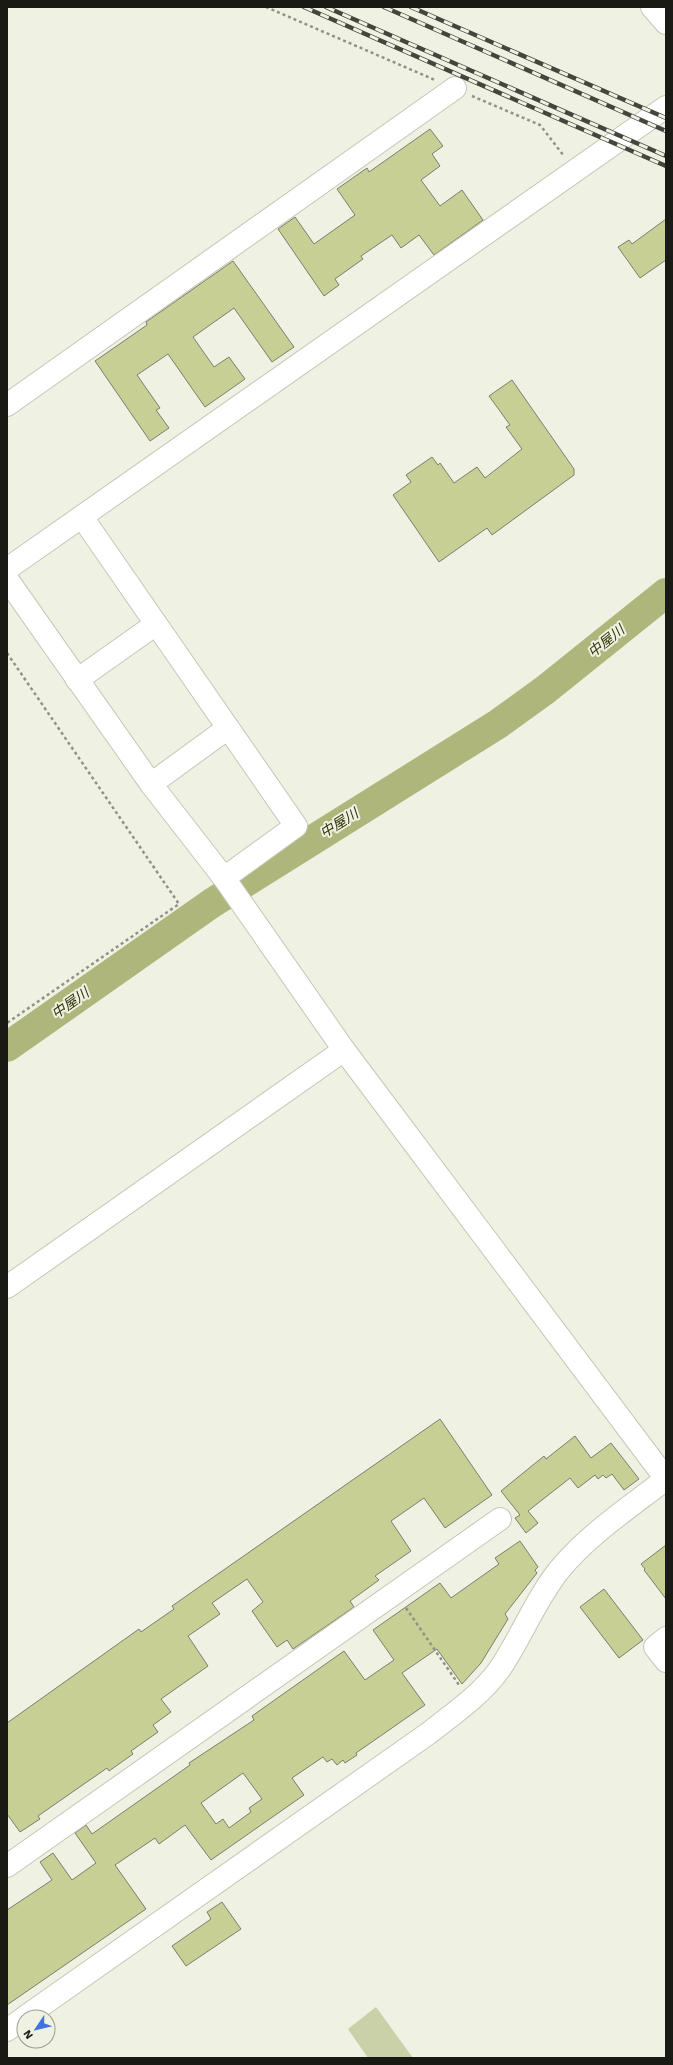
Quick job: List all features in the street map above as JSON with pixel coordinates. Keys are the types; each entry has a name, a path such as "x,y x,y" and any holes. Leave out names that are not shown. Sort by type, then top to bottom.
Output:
{"street":[{"path":"652,7 666,23"},
{"path":"7,404 455,88"},
{"path":"7,569 666,107"},
{"path":"82,517 296,826 230,886"},
{"path":"7,579 151,784 230,886 344,1050 666,1479 607,1525 578,1550 560,1569 541,1596 498,1671 469,1700 429,1732 36,2009"},
{"path":"77,680 156,624"},
{"path":"151,784 228,728"},
{"path":"7,1287 344,1050"},
{"path":"7,1866 395,1592 500,1520"},
{"path":"666,1638 655,1647 666,1661"},
{"path":"7,2030 16,2024"}],"path":[{"path":"266,7 540,125 575,170"},
{"path":"7,652 179,904 7,1023"},
{"path":"395,1592 469,1700"}],"green space":[{"path":"376,2007 413,2058 368,2058 348,2029"}],"building":[{"path":"430,129 443,146 432,154 440,166 421,180 440,206 462,190 483,220 434,255 419,235 401,248 392,235 361,256 363,259 335,279 339,285 324,296 278,229 295,217 314,244 355,215 337,189 367,168 369,172"},
{"path":"666,219 666,260 640,278 618,247 629,240 632,244"},
{"path":"233,261 294,347 272,362 234,308 193,337 214,367 229,357 245,379 205,407 168,354 137,375 160,408 156,410 169,428 150,441 95,361 147,325 146,322"},
{"path":"512,380 574,469 574,475 492,535 487,528 439,562 393,495 411,482 406,475 432,457 438,465 440,463 454,483 477,467 485,478 522,449 506,427 510,425 489,396"},
{"path":"440,1419 492,1495 445,1528 424,1498 391,1521 411,1551 375,1576 379,1580 350,1601 354,1607 293,1649 287,1640 277,1647 252,1611 263,1602 247,1579 212,1603 220,1614 188,1636 208,1666 161,1699 171,1712 153,1725 158,1732 131,1751 133,1754 109,1771 107,1768 38,1816 40,1819 20,1832 7,1814 7,1723 139,1629 141,1632 174,1609 172,1606"},
{"path":"575,1436 591,1458 611,1443 639,1479 624,1490 612,1474 606,1478 603,1475 598,1479 595,1475 578,1488 570,1478 528,1511 538,1523 526,1533 515,1518 520,1515 501,1491 544,1456 546,1459"},
{"path":"520,1541 538,1567 535,1570 537,1573 505,1614 508,1619 481,1663 462,1684 437,1649 402,1673 425,1705 356,1753 357,1755 345,1763 343,1760 337,1765 332,1759 327,1762 323,1757 292,1778 304,1795 211,1860 185,1825 159,1844 155,1838 115,1865 146,1909 7,2005 7,1910 52,1880 40,1862 53,1853 72,1880 96,1863 75,1833 86,1825 92,1834 190,1765 189,1763 254,1720 252,1716 344,1651 365,1680 394,1660 373,1630 440,1583 451,1598 499,1564 495,1558","holes":["243,1773 262,1799 249,1808 251,1812 229,1828 223,1819 216,1824 201,1803"]},
{"path":"666,1545 666,1599 641,1564"},
{"path":"604,1589 643,1640 619,1658 580,1607"},
{"path":"222,1902 241,1929 186,1966 172,1946 211,1919 207,1912"}],"waterway":[{"name":"中屋川","path":"7,1047 212,903 498,724 545,690 666,593"}],"railway":[{"path":"304,7 666,166"},
{"path":"326,7 666,156"},
{"path":"384,7 666,131"},
{"path":"411,7 666,118"}]}
